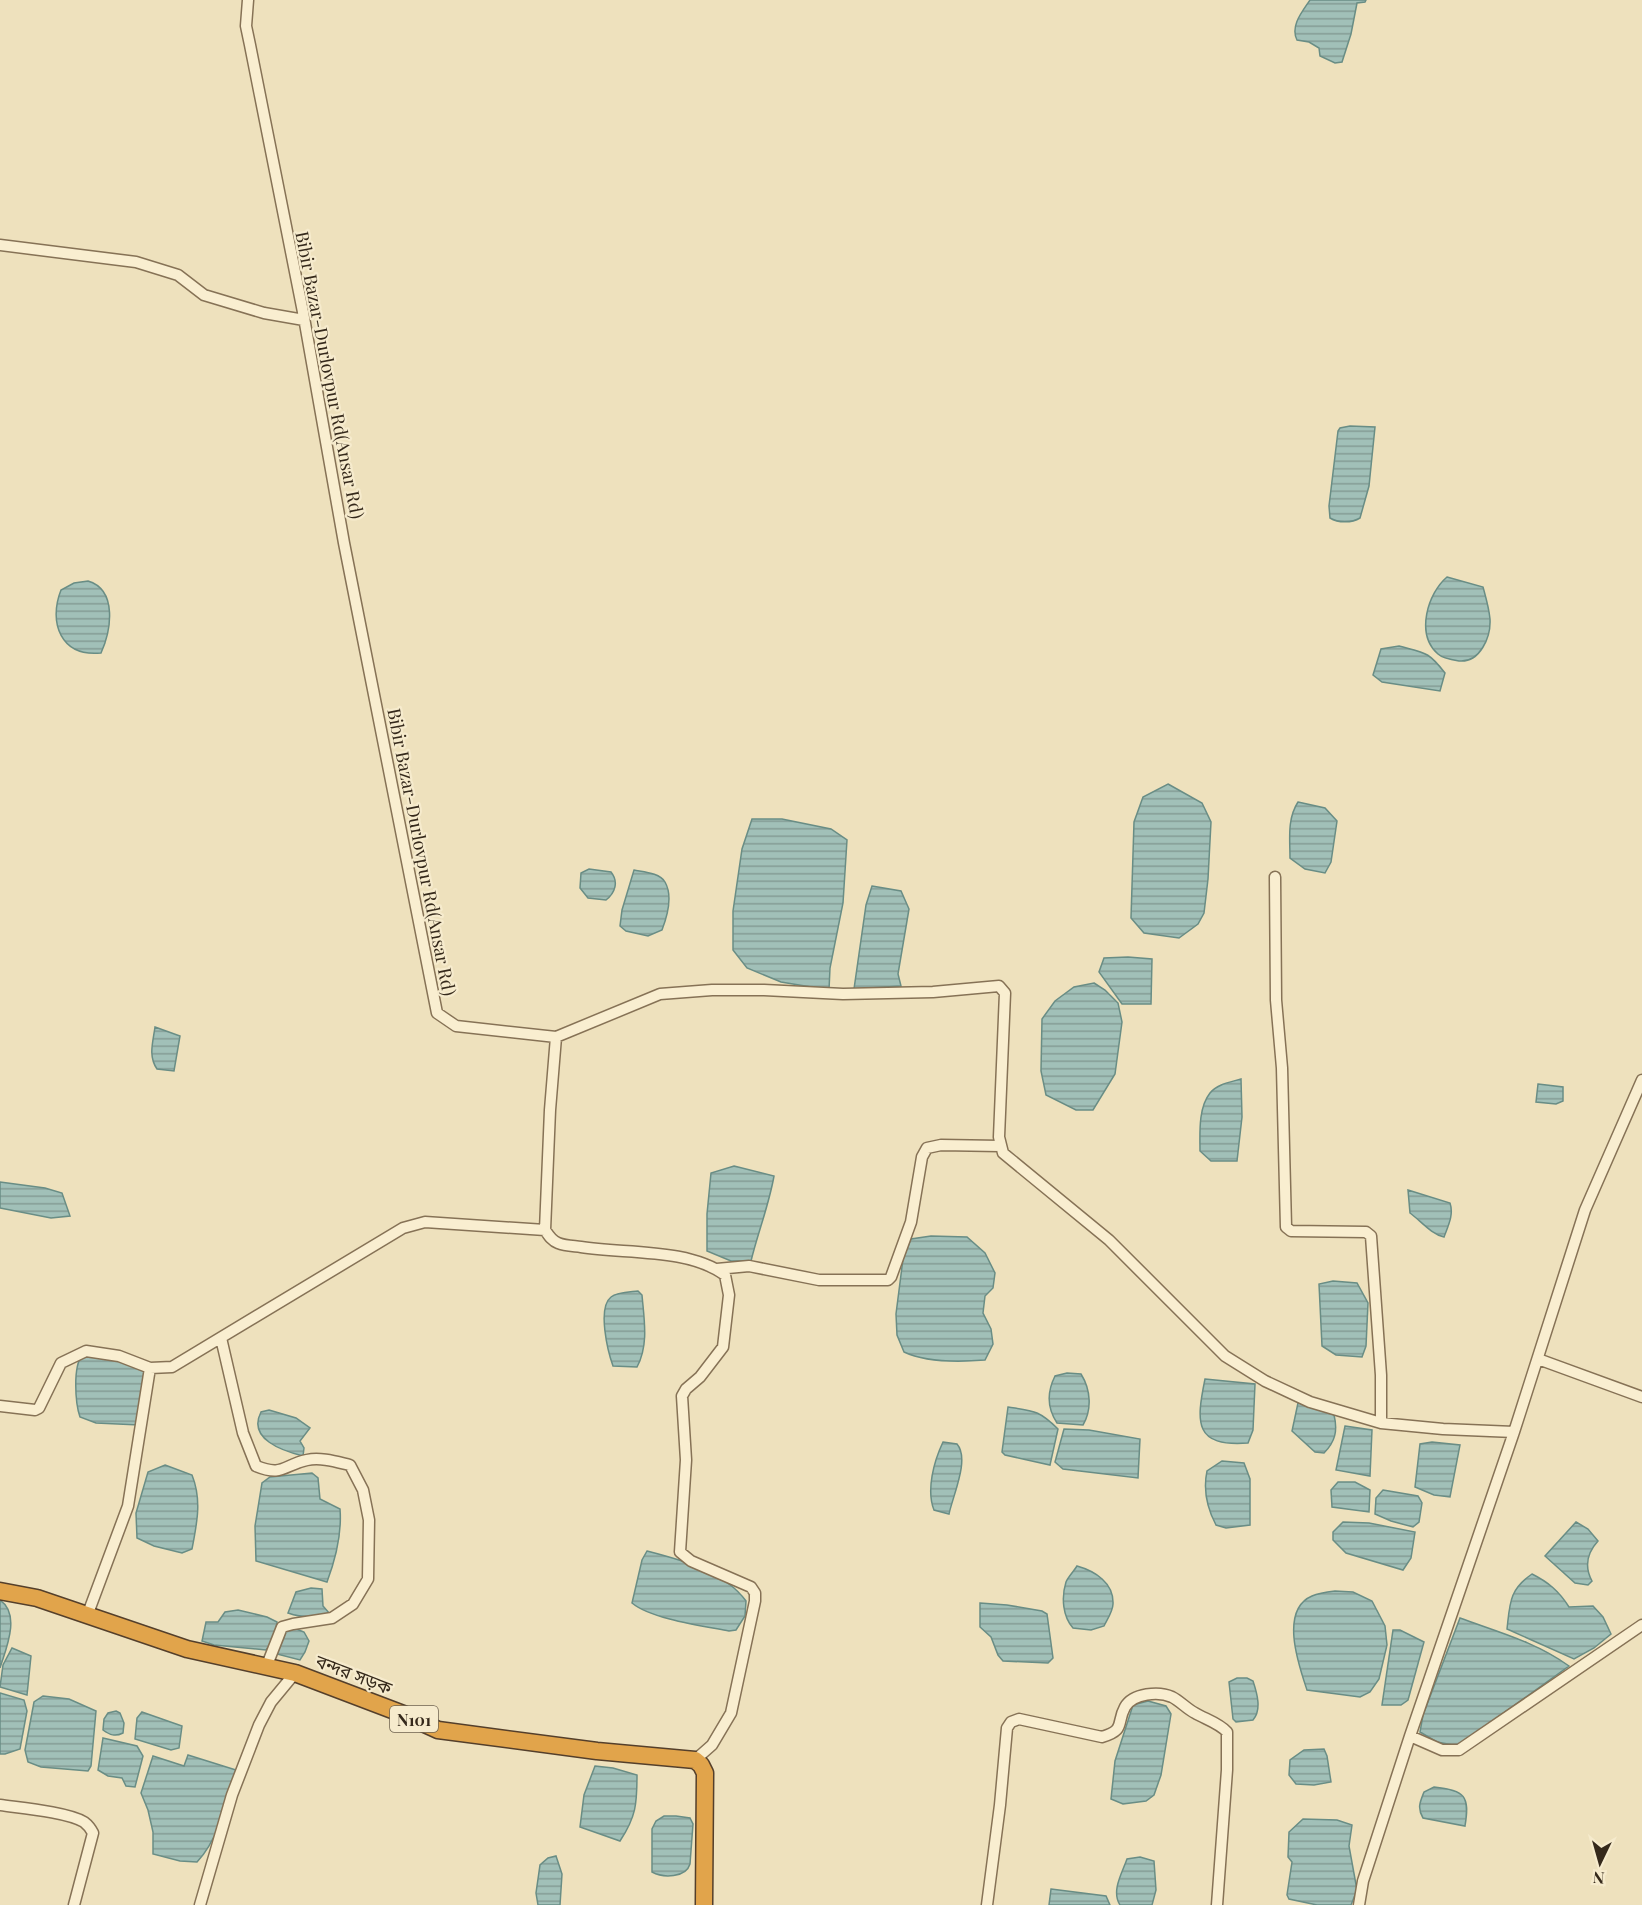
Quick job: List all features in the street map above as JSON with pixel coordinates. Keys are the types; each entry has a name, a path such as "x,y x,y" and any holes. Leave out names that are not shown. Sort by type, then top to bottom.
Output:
{"highway":[{"name":"বন্দর সড়ক","path":"0,1591 37,1598 187,1649 296,1672 438,1730 597,1751 695,1760"},
{"path":"695,1760 705,1773 704,1905"}],"street":[{"name":"Bibir Bazar-Durlovpur Rd(Ansar Rd)","path":"248,0 246,26 304,320 346,554 437,1013 456,1026 556,1036"},
{"path":"0,245 136,262 178,275 204,295 264,314 304,320"},
{"path":"1275,877 1276,1000 1282,1068 1286,1227 1291,1231 1366,1233 1371,1236 1382,1375 1381,1423"},
{"path":"695,1760 712,1745 731,1713 755,1601 752,1587 691,1561 680,1552 686,1460 682,1396 723,1347 729,1295 725,1275 717,1269 678,1257 557,1243 545,1230 550,1110 556,1036 660,994 743,990 843,994 933,992 999,986 1005,993 1000,1146 1003,1153 1108,1240 1225,1356 1265,1381 1310,1402 1381,1423 1443,1429 1514,1432"},
{"path":"1359,1905 1364,1881 1410,1736 1514,1432 1585,1210 1642,1080"},
{"path":"717,1269 749,1266 819,1280 888,1280 910,1222 922,1157 927,1148 941,1145 1000,1146"},
{"path":"0,1406 35,1410 39,1408 60,1363 86,1351 119,1356 150,1368 172,1367 403,1228 425,1222 545,1230"},
{"path":"221,1338 243,1433 256,1466 280,1471 308,1460 329,1460 350,1466 363,1490 369,1520 368,1579 353,1604 332,1618 282,1627 267,1665"},
{"path":"1538,1359 1642,1397"},
{"path":"87,1616 128,1506 150,1368"},
{"path":"1410,1736 1442,1750 1459,1750 1642,1626"},
{"path":"200,1905 232,1795 259,1725 272,1702 296,1672"},
{"path":"987,1905 1000,1806 1007,1728 1011,1722 1019,1719 1102,1737 1111,1735 1119,1729 1125,1706 1145,1694 1172,1697 1192,1712 1227,1732 1227,1770 1217,1905"},
{"path":"0,1805 67,1816 89,1826 93,1833 74,1905"}],"water":[{"path":"1310,0 1366,0 1357,3 1351,34 1342,62 1335,63 1320,56 1319,48 1309,42 1297,40 1296,24"},
{"path":"1375,427 1369,486 1360,518 1341,522 1330,518 1329,506 1338,431 1340,428"},
{"path":"1447,577 1483,587 1487,603 1490,619 1489,633 1483,648 1473,658 1466,661 1440,655 1431,646 1427,636 1427,614 1430,603 1434,593"},
{"path":"88,581 98,586 104,593 110,612 105,644 101,653 87,653 67,644 57,625 57,602 61,590 74,583"},
{"path":"1399,646 1425,654 1434,660 1445,673 1440,691 1382,682 1373,675 1381,649"},
{"path":"1168,784 1202,803 1211,822 1204,913 1198,924 1179,938 1144,933 1131,918 1134,822 1143,797"},
{"path":"1298,802 1325,808 1337,821 1331,862 1325,873 1305,869 1290,858 1292,815"},
{"path":"752,819 782,819 831,829 847,840 843,903 830,968 829,990 781,982 747,968 733,950 733,911 742,849"},
{"path":"589,869 611,872 615,880 615,887 606,900 588,898 580,888 581,873"},
{"path":"634,870 651,873 663,879 669,894 666,919 662,930 648,936 626,931 620,926 622,910"},
{"path":"872,886 901,891 909,909 898,974 901,986 854,989 866,905"},
{"path":"1104,958 1152,959 1151,1004 1122,1004 1099,972"},
{"path":"1094,983 1118,1003 1122,1022 1115,1074 1093,1110 1076,1110 1046,1095 1041,1071 1042,1019 1055,1001 1074,987"},
{"path":"155,1027 180,1036 174,1071 157,1069 154,1064 152,1049"},
{"path":"1241,1079 1242,1117 1237,1161 1211,1161 1200,1151 1200,1121 1203,1106 1216,1087"},
{"path":"1538,1084 1563,1087 1563,1101 1556,1104 1536,1102"},
{"path":"734,1166 774,1176 751,1261 731,1261 707,1251 707,1214 711,1173"},
{"path":"0,1182 45,1188 62,1193 70,1216 51,1218 0,1208"},
{"path":"1408,1190 1450,1203 1451,1216 1444,1237 1430,1230 1410,1213"},
{"path":"931,1236 967,1237 985,1253 995,1273 993,1288 985,1296 983,1313 991,1329 993,1344 985,1360 933,1360 904,1352 897,1335 896,1314 903,1259 911,1239"},
{"path":"1333,1281 1357,1283 1368,1303 1366,1346 1362,1357 1336,1355 1322,1346 1319,1284"},
{"path":"638,1291 642,1295 644,1323 641,1359 637,1367 613,1366 604,1320 607,1303 617,1294"},
{"path":"82,1355 107,1355 146,1371 139,1425 96,1423 80,1417 76,1385 77,1368"},
{"path":"1067,1373 1081,1374 1087,1387 1089,1406 1083,1425 1057,1423 1051,1412 1049,1394 1052,1382 1055,1376"},
{"path":"1205,1379 1255,1384 1253,1430 1248,1443 1217,1441 1208,1436 1203,1429 1200,1408"},
{"path":"1298,1403 1322,1408 1334,1415 1335,1436 1324,1453 1315,1452 1292,1431"},
{"path":"1008,1407 1036,1412 1058,1429 1050,1465 1005,1455 1002,1452"},
{"path":"269,1410 296,1418 310,1428 300,1441 304,1448 303,1456 277,1447 263,1436 259,1430 258,1421 261,1412"},
{"path":"1345,1426 1372,1430 1370,1476 1336,1470"},
{"path":"1064,1429 1089,1430 1140,1439 1138,1478 1063,1469 1055,1462"},
{"path":"943,1442 957,1444 962,1459 949,1514 934,1510 931,1494 934,1467"},
{"path":"1432,1442 1460,1445 1450,1497 1434,1495 1415,1487 1420,1444"},
{"path":"1222,1461 1244,1463 1250,1479 1250,1525 1226,1528 1216,1525 1213,1519 1205,1485 1207,1471"},
{"path":"165,1465 192,1475 197,1493 197,1521 192,1549 182,1553 154,1546 137,1538 136,1513 148,1472"},
{"path":"312,1473 318,1478 320,1499 340,1509 338,1546 327,1582 256,1561 255,1526 262,1483 270,1477"},
{"path":"1338,1482 1355,1482 1370,1490 1369,1512 1332,1507 1331,1490"},
{"path":"1383,1490 1418,1496 1422,1503 1419,1522 1413,1527 1375,1514 1376,1498"},
{"path":"1343,1522 1369,1523 1415,1532 1411,1558 1403,1570 1346,1553 1333,1540 1333,1532"},
{"path":"1576,1522 1588,1529 1598,1541 1591,1550 1588,1560 1587,1565 1592,1581 1588,1585 1575,1583 1545,1556"},
{"path":"647,1551 701,1568 714,1574 737,1591 746,1601 745,1616 736,1630 729,1631 664,1618 632,1603 642,1560"},
{"path":"1077,1566 1097,1575 1110,1590 1113,1607 1104,1626 1091,1630 1073,1628 1067,1618 1063,1601 1064,1588"},
{"path":"1532,1574 1553,1588 1569,1607 1593,1606 1603,1617 1611,1634 1594,1648 1574,1659 1507,1629 1512,1598 1524,1580"},
{"path":"311,1588 322,1589 323,1606 330,1614 309,1617 288,1613 296,1592"},
{"path":"1335,1591 1353,1592 1372,1601 1385,1626 1387,1645 1379,1679 1370,1692 1360,1697 1307,1690 1296,1653 1294,1626 1296,1613 1302,1603 1312,1596"},
{"path":"0,1600 10,1614 11,1623 0,1668"},
{"path":"980,1603 1007,1605 1042,1611 1047,1614 1053,1658 1048,1663 1003,1661 991,1637 980,1627"},
{"path":"238,1610 267,1617 277,1622 274,1640 266,1650 214,1645 202,1641 206,1622 218,1622 225,1612"},
{"path":"1460,1618 1530,1644 1569,1666 1458,1746 1437,1742 1420,1732 1423,1715"},
{"path":"294,1628 304,1632 309,1641 300,1660 277,1654 286,1631"},
{"path":"1393,1630 1400,1630 1424,1642 1408,1700 1401,1705 1382,1705"},
{"path":"12,1648 31,1656 27,1695 0,1687 3,1665"},
{"path":"1237,1678 1247,1678 1253,1681 1258,1706 1253,1720 1236,1722 1233,1719 1229,1682"},
{"path":"0,1693 24,1700 27,1711 20,1749 5,1754 0,1754"},
{"path":"43,1696 69,1699 96,1711 91,1766 88,1771 41,1767 28,1762 25,1750 34,1702"},
{"path":"1148,1701 1166,1706 1171,1714 1161,1775 1154,1795 1146,1801 1123,1804 1111,1799 1115,1761 1133,1705"},
{"path":"116,1711 120,1713 124,1723 123,1733 115,1735 103,1730 104,1719 108,1713"},
{"path":"142,1712 182,1726 179,1748 171,1750 135,1739 137,1718"},
{"path":"103,1738 137,1746 143,1756 135,1787 126,1786 122,1778 108,1776 98,1770"},
{"path":"1324,1749 1331,1782 1314,1785 1296,1784 1289,1775 1290,1760 1304,1750"},
{"path":"188,1755 236,1770 217,1831 205,1853 197,1862 180,1861 153,1854 153,1832 141,1793 153,1756 184,1766"},
{"path":"595,1766 613,1768 637,1775 635,1810 620,1841 580,1827 584,1795"},
{"path":"1434,1787 1453,1790 1463,1796 1467,1808 1465,1826 1423,1818 1420,1808 1421,1799 1424,1792"},
{"path":"664,1816 690,1818 693,1824 690,1864 684,1872 674,1876 652,1872 652,1829 656,1821"},
{"path":"1303,1819 1337,1820 1352,1825 1349,1846 1357,1890 1351,1905 1317,1905 1289,1899 1287,1895 1292,1862 1288,1857 1289,1832"},
{"path":"556,1856 562,1874 560,1905 538,1905 536,1893 540,1865 548,1858"},
{"path":"1140,1857 1154,1861 1156,1890 1152,1905 1120,1905 1117,1888 1127,1859"},
{"path":"1051,1889 1106,1896 1110,1905 1049,1905"}]}
